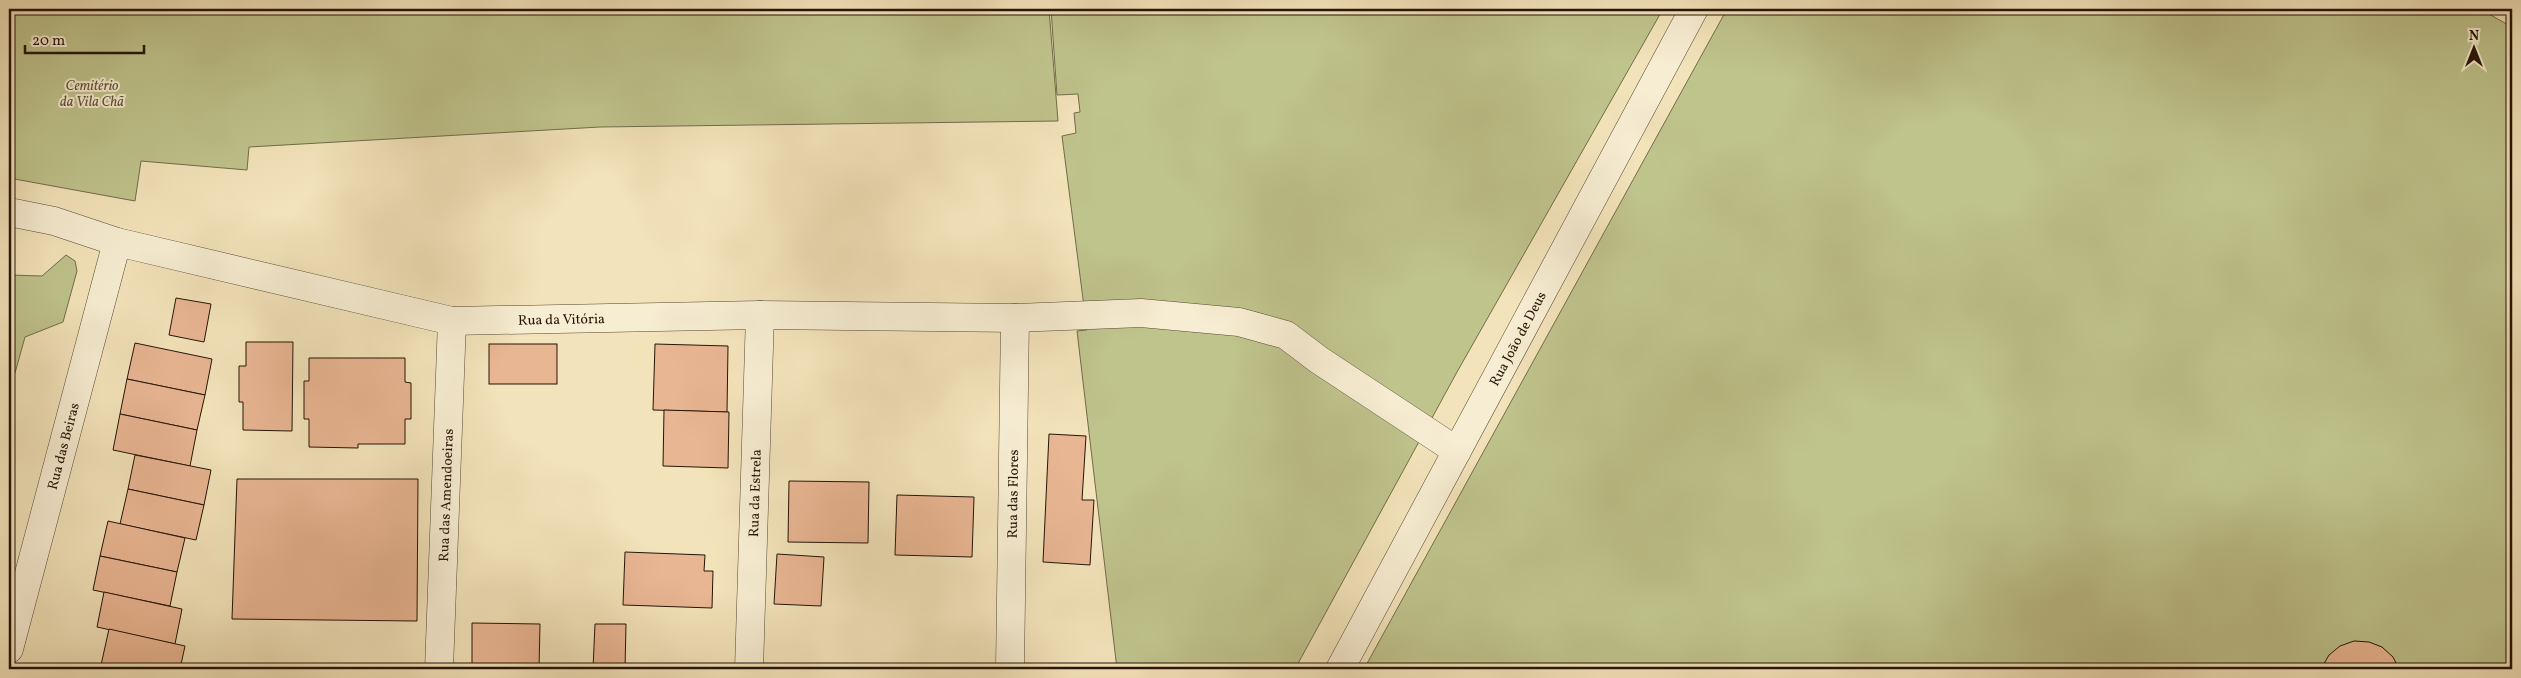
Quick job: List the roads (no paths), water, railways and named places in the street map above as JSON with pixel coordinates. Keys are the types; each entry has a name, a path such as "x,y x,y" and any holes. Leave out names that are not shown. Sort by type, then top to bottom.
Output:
{"street":[{"name":"Rua João de Deus","path":"1340,669 1694,9"},
{"name":"Rua da Vitória","path":"9,212 54,221 117,242 452,321 760,316 1015,318 1140,314 1239,322 1286,335 1319,360 1457,451"},
{"name":"Rua das Beiras","path":"9,649 117,242"},
{"name":"Rua da Estrela","path":"749,669 760,316"},
{"name":"Rua das Flores","path":"1010,669 1015,318"},
{"name":"Rua das Amendoeiras","path":"439,669 452,321"}],"park label":[{"name":"Cemitério da Vila Chã","path":"92,94"}]}
